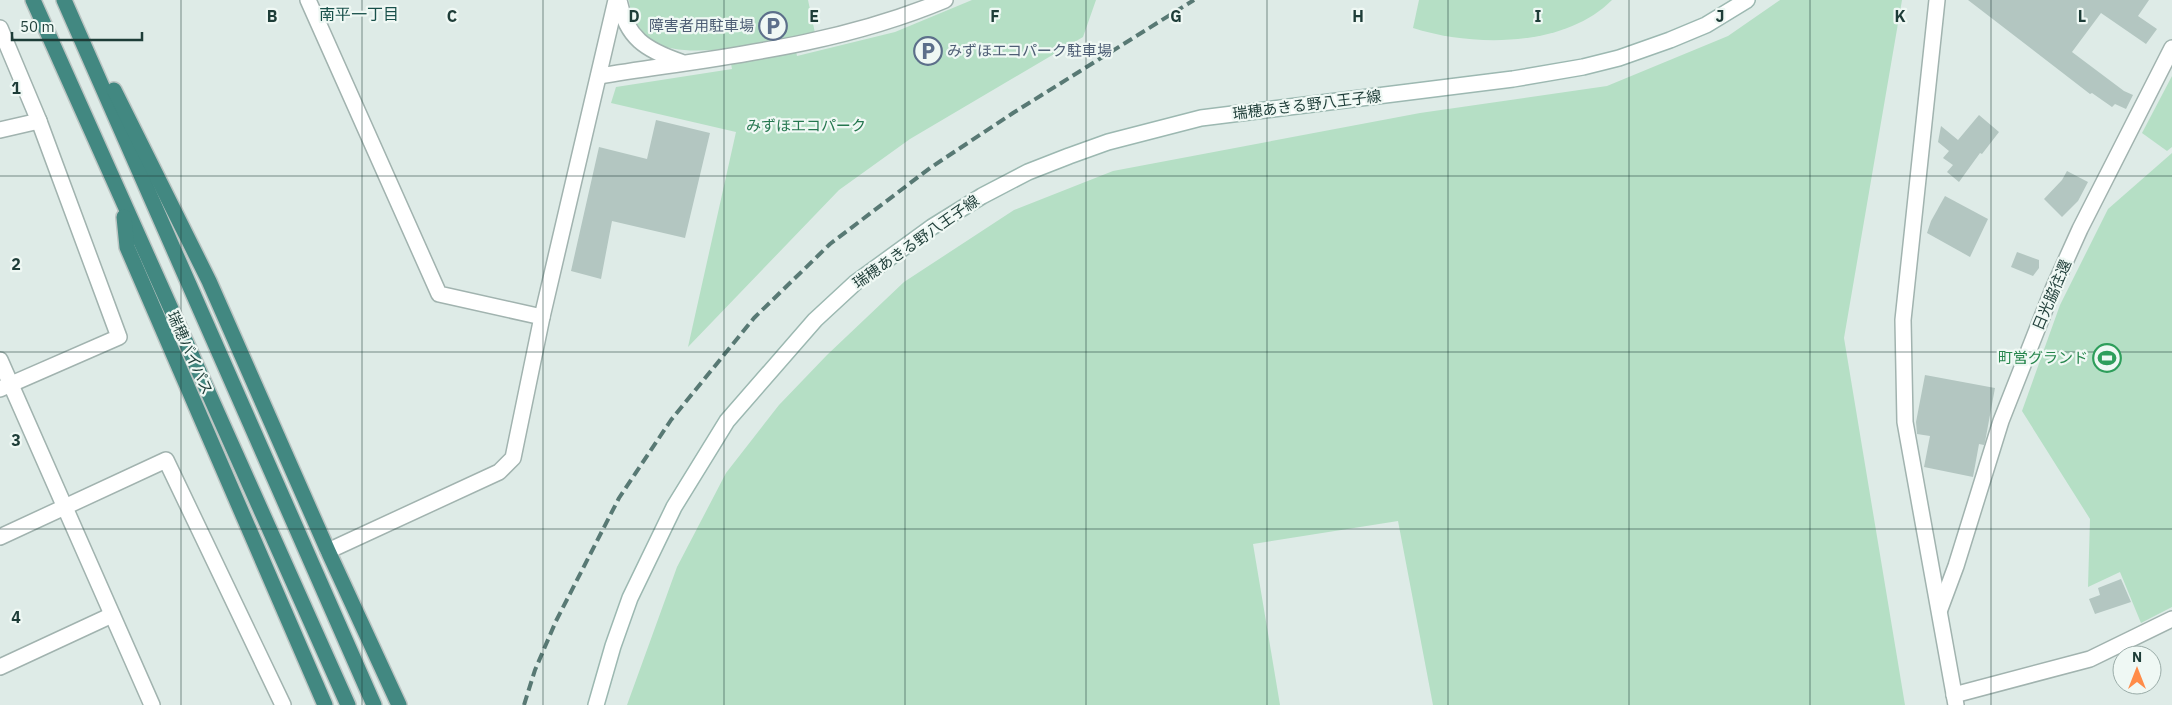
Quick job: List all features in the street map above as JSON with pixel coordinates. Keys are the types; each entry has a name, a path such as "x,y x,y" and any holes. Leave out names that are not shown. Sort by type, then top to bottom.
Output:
{"highway":[{"name":"瑞穂バイパス","path":"33,0 348,705"},
{"name":"瑞穂バイパス","path":"64,0 374,705"},
{"path":"77,29 94,50 209,281 328,551 399,705"},
{"path":"123,205 126,247 325,705"}],"street":[{"path":"308,0 439,294 542,317"},
{"path":"328,551 499,472 513,458 542,317 618,0"},
{"path":"618,0 631,33 638,40 651,51 683,63"},
{"path":"599,76 813,42 892,20 946,0"},
{"name":"瑞穂あきる野八王子線","path":"596,705 613,646 630,598 674,507 727,421 815,320 855,283 932,228 982,196 1028,172 1108,142 1201,118 1513,78 1583,67 1619,58 1706,25 1747,0"},
{"path":"1937,0 1903,320 1903,350 1906,422 1955,700 2090,659 2172,618"},
{"path":"0,28 40,121 119,336 5,387"},
{"name":"日光脇往還","path":"1940,609 1956,566 2001,420 2053,289 2080,229 2172,48"},
{"path":"0,130 40,121"},
{"path":"0,360 5,387 64,508 152,705"},
{"path":"0,537 166,460 283,705"},
{"path":"0,666 112,615"}],"green space":[{"name":"みずほエコパーク","path":"629,0 808,0 815,33 793,38 797,56 895,32 972,0 1096,0 1083,37 910,139 839,190 688,347 736,132 611,103 616,87 732,69 728,49 679,50 665,47 652,41 641,32 633,18"},
{"path":"1419,0 1612,0 1592,16 1569,27 1544,35 1490,40 1437,34 1413,28"},
{"path":"1780,0 1902,0 1844,338 1905,705 1433,705 1398,521 1253,544 1280,705 627,705 677,567 726,473 779,405 827,355 904,282 1014,210 1113,171 1420,113 1607,86 1728,36"},
{"path":"2172,76 2172,147 2167,151 2142,133"},
{"name":"町営グランド","path":"2172,153 2172,607 2141,623 2120,572 2088,587 2090,519 2022,411 2060,305 2108,209"}],"building":[{"path":"1968,0 2149,0 2138,16 2157,29 2146,44 2101,13 2072,52 2124,91 2133,95 2126,109 2115,104 2112,107 2092,93 2090,94"},
{"path":"1979,115 1999,132 1982,154 1980,153 1959,182 1947,172 1953,165 1943,158 1949,151 1938,142 1941,126 1958,140"},
{"path":"656,120 710,133 685,238 612,221 601,279 571,271 599,147 647,159"},
{"path":"2067,171 2088,182 2078,201 2062,217 2044,199 2062,180"},
{"path":"1945,196 1988,219 1970,257 1927,233 1931,221"},
{"path":"2017,252 2039,260 2039,268 2033,276 2011,267"},
{"path":"1925,375 1995,388 1985,442 1984,445 1979,444 1973,477 1924,467 1930,436 1917,434 1916,422"},
{"path":"2121,579 2131,602 2095,614 2089,599 2100,595 2098,588"}],"railway":[{"path":"524,705 535,670 556,621 619,498 671,420 754,318 830,244 930,168 1013,113 1194,0"}],"place":[{"name":"障害者用駐車場","path":"773,26"},
{"name":"みずほエコパーク駐車場","path":"928,51"},
{"name":"町営グランド","path":"2107,358"}],"district":[{"name":"南平一丁目","path":"359,14"}]}
